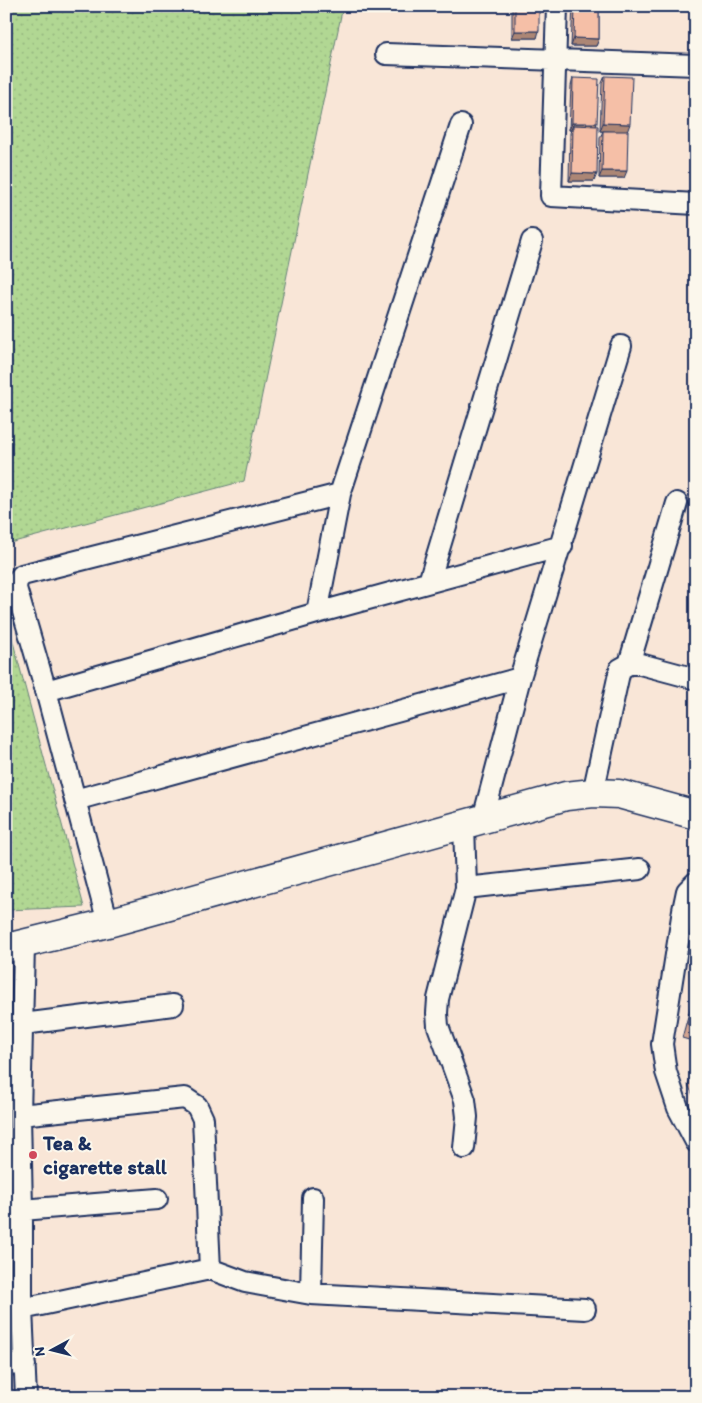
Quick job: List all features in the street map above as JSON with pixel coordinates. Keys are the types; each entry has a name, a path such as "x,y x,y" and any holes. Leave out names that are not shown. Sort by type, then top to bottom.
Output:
{"street":[{"path":"557,6 552,196 696,204"},
{"path":"386,54 696,65"},
{"path":"317,613 340,494 461,125"},
{"path":"429,582 532,240"},
{"path":"464,1148 467,1117 465,1100 438,1026 436,1013 438,999 466,888 473,822 562,546 621,346"},
{"path":"108,923 46,691 16,588 17,581 22,575 340,494"},
{"path":"629,664 677,504"},
{"path":"46,691 317,613 562,546"},
{"path":"593,793 620,669 629,664 640,664 696,679"},
{"path":"75,800 520,678"},
{"path":"26,1397 15,1364 22,1309 20,1115 23,1024 15,946 108,923 566,796 593,793 619,794 696,815"},
{"path":"466,888 640,869"},
{"path":"696,882 687,891 683,910 662,1044 666,1072 678,1108 696,1142"},
{"path":"23,1024 174,1005"},
{"path":"20,1115 185,1098 196,1106 202,1119 210,1269"},
{"path":"22,1210 157,1198"},
{"path":"311,1294 313,1198"},
{"path":"22,1309 210,1269 245,1282 311,1294 585,1310"}],"green space":[{"path":"6,6 343,6 244,481 6,544"},
{"path":"6,616 84,907 6,910"}],"building":[{"path":"515,6 539,6 539,31 515,31"},
{"path":"575,6 599,6 599,39 574,38"},
{"path":"605,76 632,77 630,124 603,123"},
{"path":"573,78 599,79 597,123 572,123"},
{"path":"573,125 598,126 597,174 572,173"},
{"path":"603,131 628,131 627,171 602,171"},
{"path":"696,993 696,1027 687,1024"}],"place":[{"name":"Tea & cigarette stall","path":"33,1155"}]}
